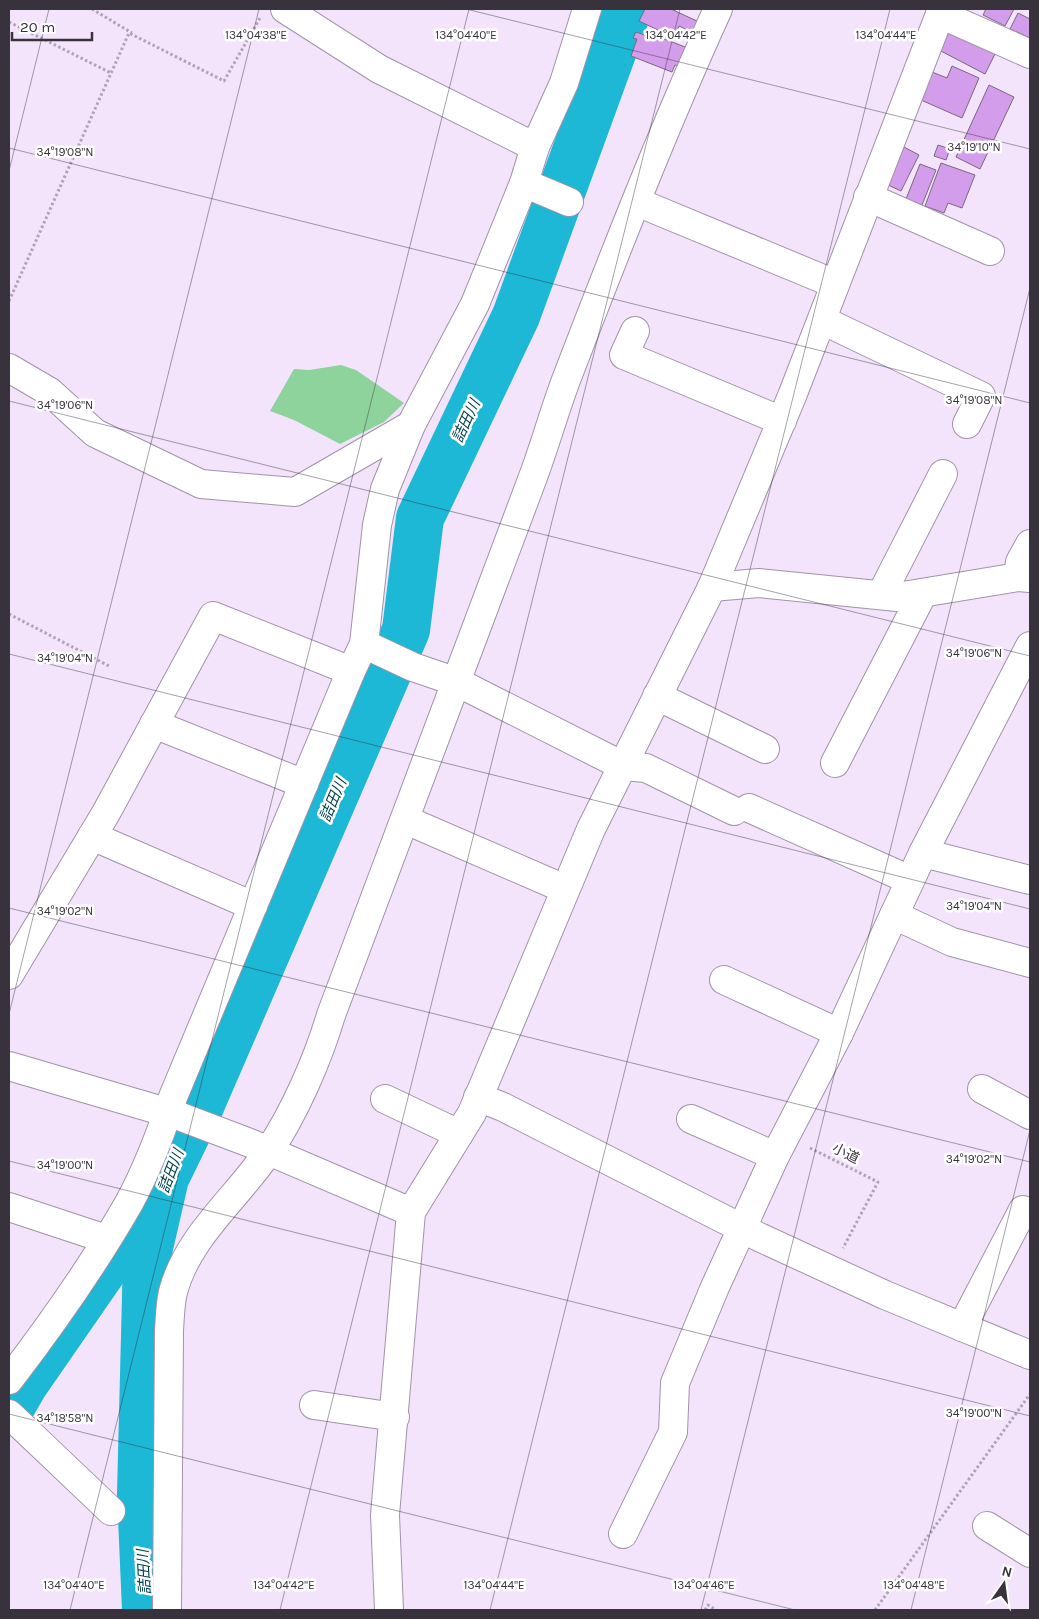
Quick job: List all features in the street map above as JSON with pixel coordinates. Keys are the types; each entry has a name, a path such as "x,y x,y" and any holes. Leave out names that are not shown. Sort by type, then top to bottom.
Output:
{"street":[{"path":"9,1380 32,1349 129,1202 172,1113 253,906 364,644 378,525 385,489 410,424 475,304 524,183 535,147 564,83 587,9"},
{"path":"167,1610 169,1330 172,1293 183,1265 198,1240 269,1151 322,1045 331,1015 534,476 565,382 686,79 718,9"},
{"path":"389,1610 386,1515 411,1212 472,1114 591,829 712,587 782,421 941,11 1030,54"},
{"path":"273,13 379,69 535,147"},
{"path":"524,183 569,202"},
{"path":"868,197 990,251"},
{"path":"637,202 835,284"},
{"path":"822,320 981,396 967,424"},
{"path":"635,331 624,355 782,421"},
{"path":"9,368 50,392 95,433 201,484 295,492 410,424"},
{"path":"881,595 943,474"},
{"path":"712,587 759,583 897,597 1024,578 1020,562 1030,544"},
{"path":"836,763 924,592"},
{"path":"9,975 17,942 92,836 213,616 351,671"},
{"path":"364,644 413,667 457,682 623,766 646,768 910,880"},
{"path":"623,1534 672,1432 675,1383 715,1287 775,1156 839,1033 923,853 1030,646"},
{"path":"657,696 765,749"},
{"path":"154,724 304,784"},
{"path":"406,820 565,889"},
{"path":"92,836 253,906"},
{"path":"923,853 1030,880"},
{"path":"894,915 952,942 1030,963"},
{"path":"724,980 839,1033"},
{"path":"9,1066 172,1113 269,1151 411,1212"},
{"path":"982,1089 1030,1115"},
{"path":"478,1097 503,1107 743,1229 831,1270 962,1327 1030,1354"},
{"path":"385,1099 459,1134"},
{"path":"691,1119 775,1156"},
{"path":"9,1207 106,1239"},
{"path":"962,1327 1023,1210"},
{"path":"314,1405 395,1416"},
{"path":"12,1416 111,1511"},
{"path":"987,1526 1030,1554"}],"path":[{"path":"92,9 149,43"},
{"path":"9,301 129,33 224,81 273,13"},
{"path":"9,22 111,73"},
{"path":"9,614 112,667"},
{"name":"小道","path":"805,1146 878,1182 831,1270"},
{"path":"875,1610 1030,1394"},
{"path":"705,1610 708,1605 716,1610"}],"green space":[{"path":"341,365 356,370 404,403 384,422 340,444 294,420 270,411 294,369 309,370"}],"building":[{"path":"645,9 671,9 699,22 694,33 679,26 676,33 664,28 662,32 639,21"},
{"path":"986,9 1014,9 1005,26 983,15"},
{"path":"1018,13 1030,19 1030,38 1010,29"},
{"path":"949,26 995,54 985,74 937,49"},
{"path":"636,32 656,39 657,36 685,47 680,66 675,65 672,72 631,56 637,39 633,38"},
{"path":"952,66 979,78 962,118 921,100 932,72 947,78"},
{"path":"989,85 1014,97 980,169 956,157"},
{"path":"938,145 950,149 946,160 934,156"},
{"path":"904,147 919,155 901,191 886,184"},
{"path":"941,163 975,175 962,208 948,203 944,213 925,206"},
{"path":"920,164 936,170 922,205 906,199"}],"waterway":[{"name":"詰田川","path":"146,1610 141,1494 147,1256 165,1178 200,1106 406,630 420,518 516,316 628,9"},
{"path":"9,1410 24,1384 150,1202"}]}
